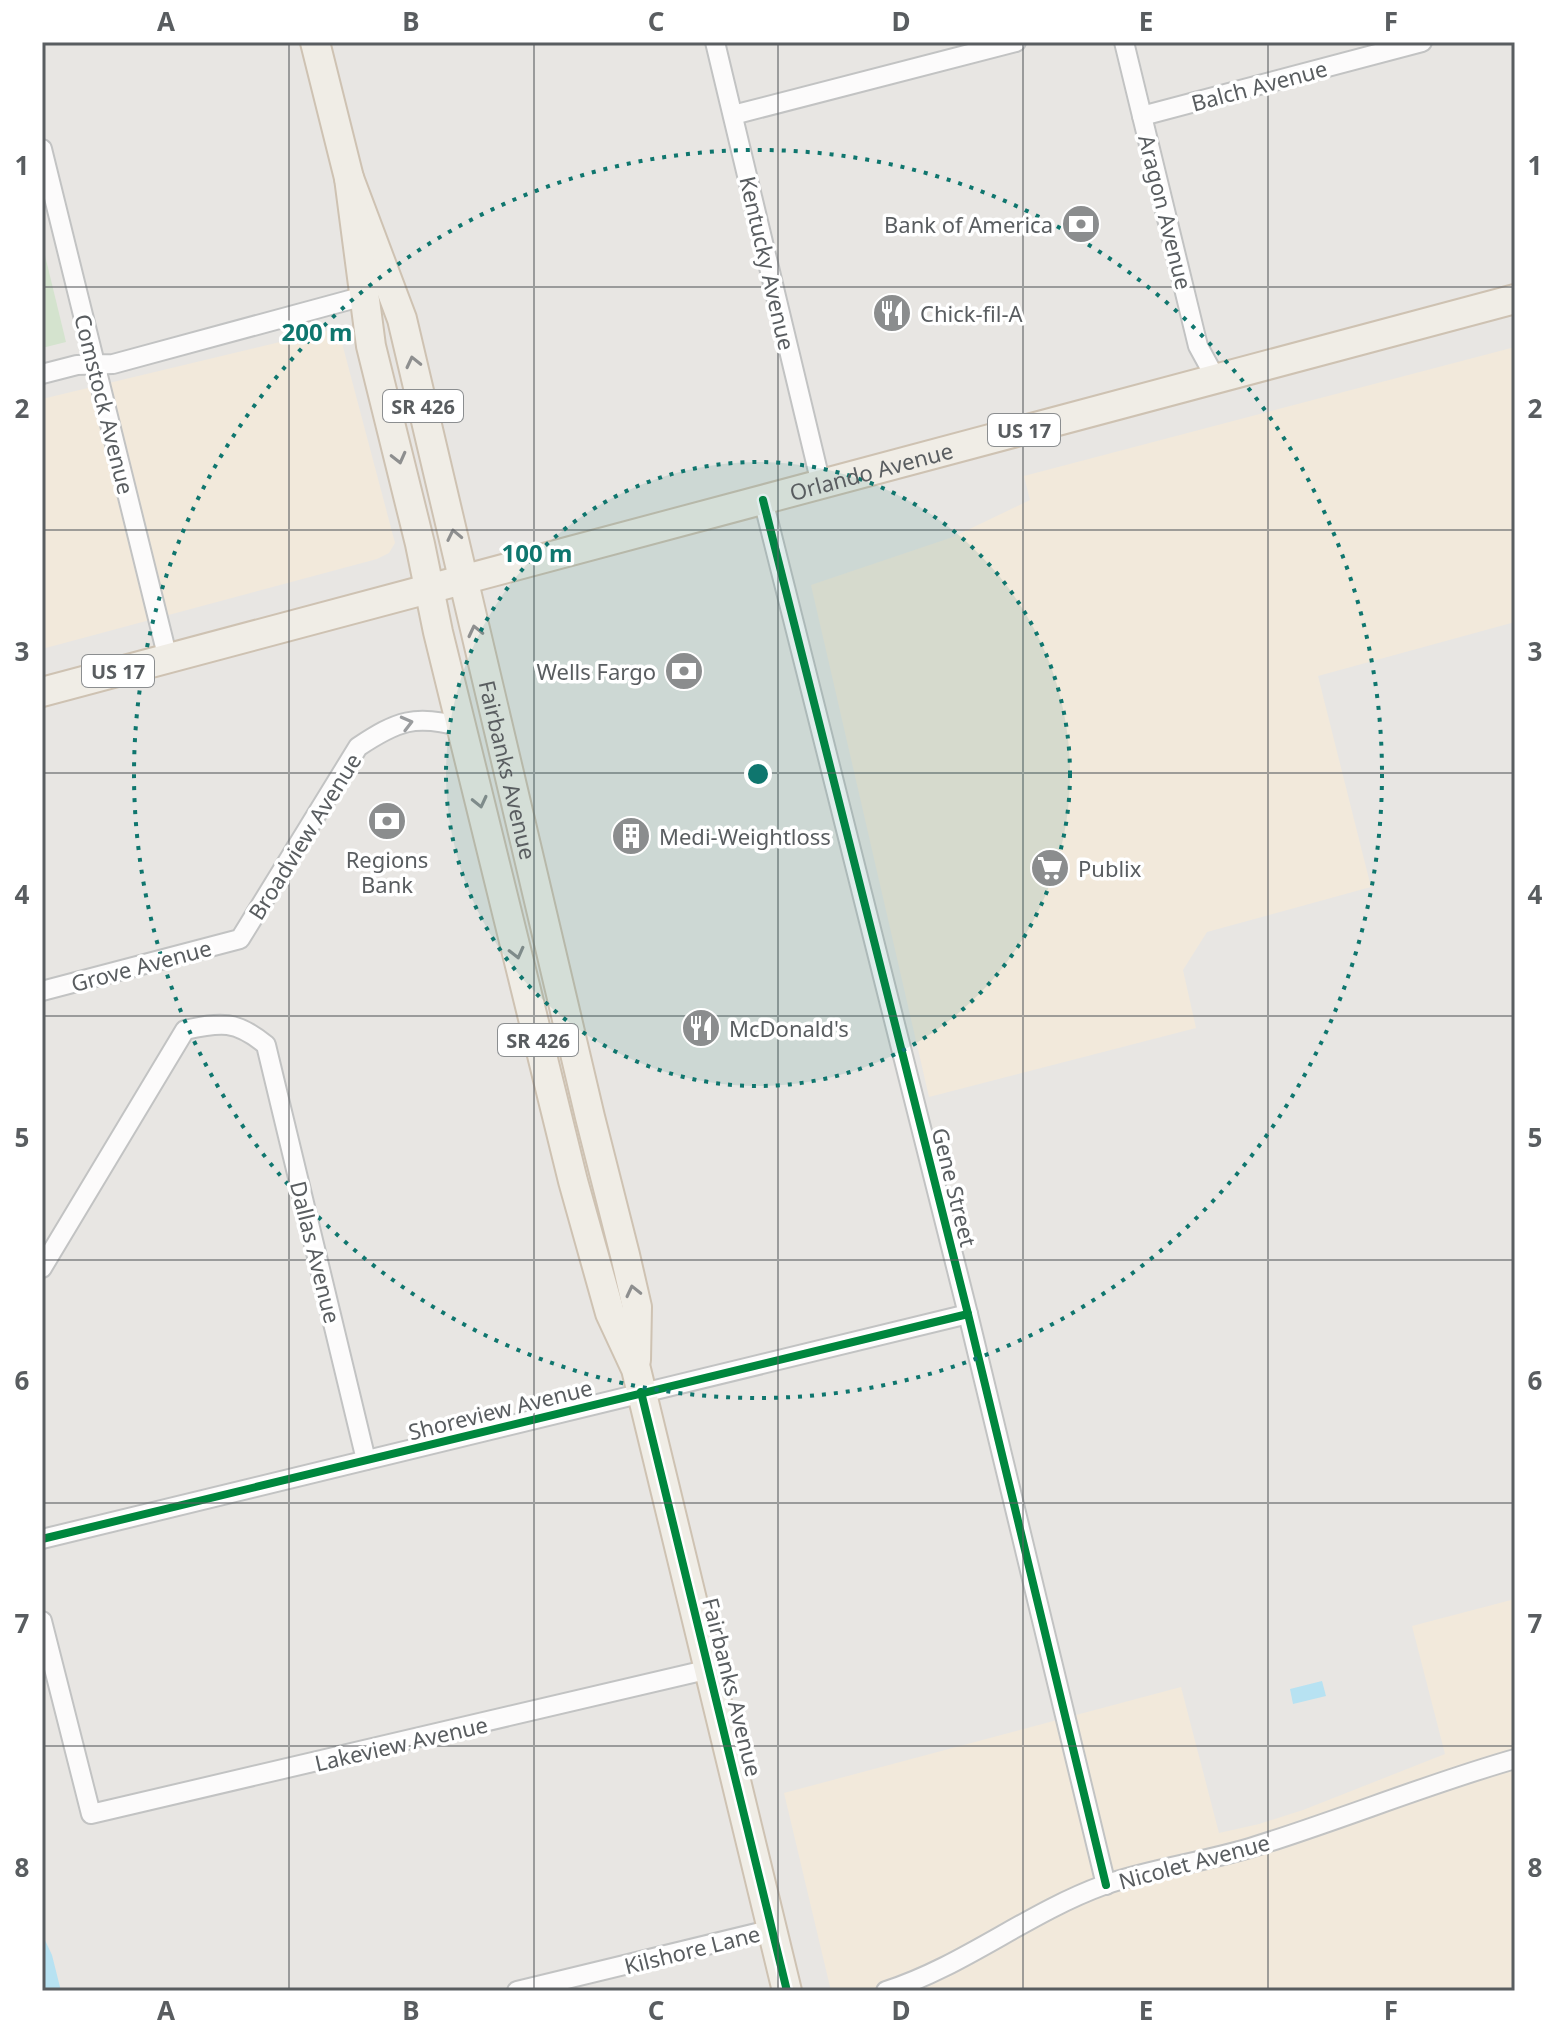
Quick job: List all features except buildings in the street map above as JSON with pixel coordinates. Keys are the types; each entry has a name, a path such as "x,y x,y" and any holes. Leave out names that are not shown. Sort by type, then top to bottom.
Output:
{"main road":[{"name":"Fairbanks Avenue","path":"315,42 349,178 402,319 637,1307 639,1380"},
{"name":"Fairbanks Avenue","path":"349,178 371,346 462,727 573,1181 610,1313 639,1380 787,1991"},
{"name":"Orlando Avenue","path":"42,692 1515,299"}],"street":[{"name":"Kentucky Avenue","path":"715,42 821,484"},
{"path":"733,115 1016,42"},
{"name":"Aragon Avenue","path":"1124,42 1198,346 1216,379"},
{"name":"Balch Avenue","path":"1142,116 1422,42"},
{"name":"Comstock Avenue","path":"42,149 168,659"},
{"path":"42,374 77,365 113,364 364,296"},
{"name":"Gene Street","path":"763,500 968,1314 1106,1885"},
{"name":"Broadview Avenue","path":"240,939 358,747 383,730 415,720 436,720 462,727"},
{"name":"Grove Avenue","path":"42,991 240,939"},
{"name":"Dallas Avenue","path":"42,1268 185,1030 211,1024 229,1024 248,1030 266,1045 366,1460"},
{"name":"Shoreview Avenue","path":"42,1539 366,1460 639,1380 968,1314"},
{"name":"Lakeview Avenue","path":"42,1621 91,1814 710,1669"},
{"name":"Nicolet Avenue","path":"886,1991 941,1971 1052,1906 1106,1885 1254,1847 1515,1759"},
{"name":"Kilshore Lane","path":"517,1991 773,1929"}],"shaded area":[{"path":"338,328 395,543 389,553 377,559 42,649 42,399"},
{"path":"1515,347 1515,622 1318,676 1371,887 1207,932 1183,970 1196,1028 929,1097 811,585 953,537 1030,500 1024,476"},
{"path":"1515,1599 1515,1991 831,1991 784,1793 1181,1687 1219,1833 1259,1824 1445,1754 1412,1626"}],"green space":[{"path":"42,243 66,342 42,348"}],"water":[{"path":"1322,1681 1326,1696 1293,1704 1290,1689"},
{"path":"42,1934 52,1955 61,1991 42,1991"}],"cycle path":[{"path":"763,500 968,1314 1106,1885"},
{"path":"42,1539 968,1314"},
{"path":"641,1392 787,1991"}],"place":[{"name":"Bank of America","path":"1081,224"},
{"name":"Chick-fil-A","path":"892,313"},
{"name":"Wells Fargo","path":"684,671"},
{"name":"Regions Bank","path":"387,821"},
{"name":"Medi-Weightloss","path":"631,836"},
{"name":"Publix","path":"1050,868"},
{"name":"McDonald's","path":"701,1028"}]}
